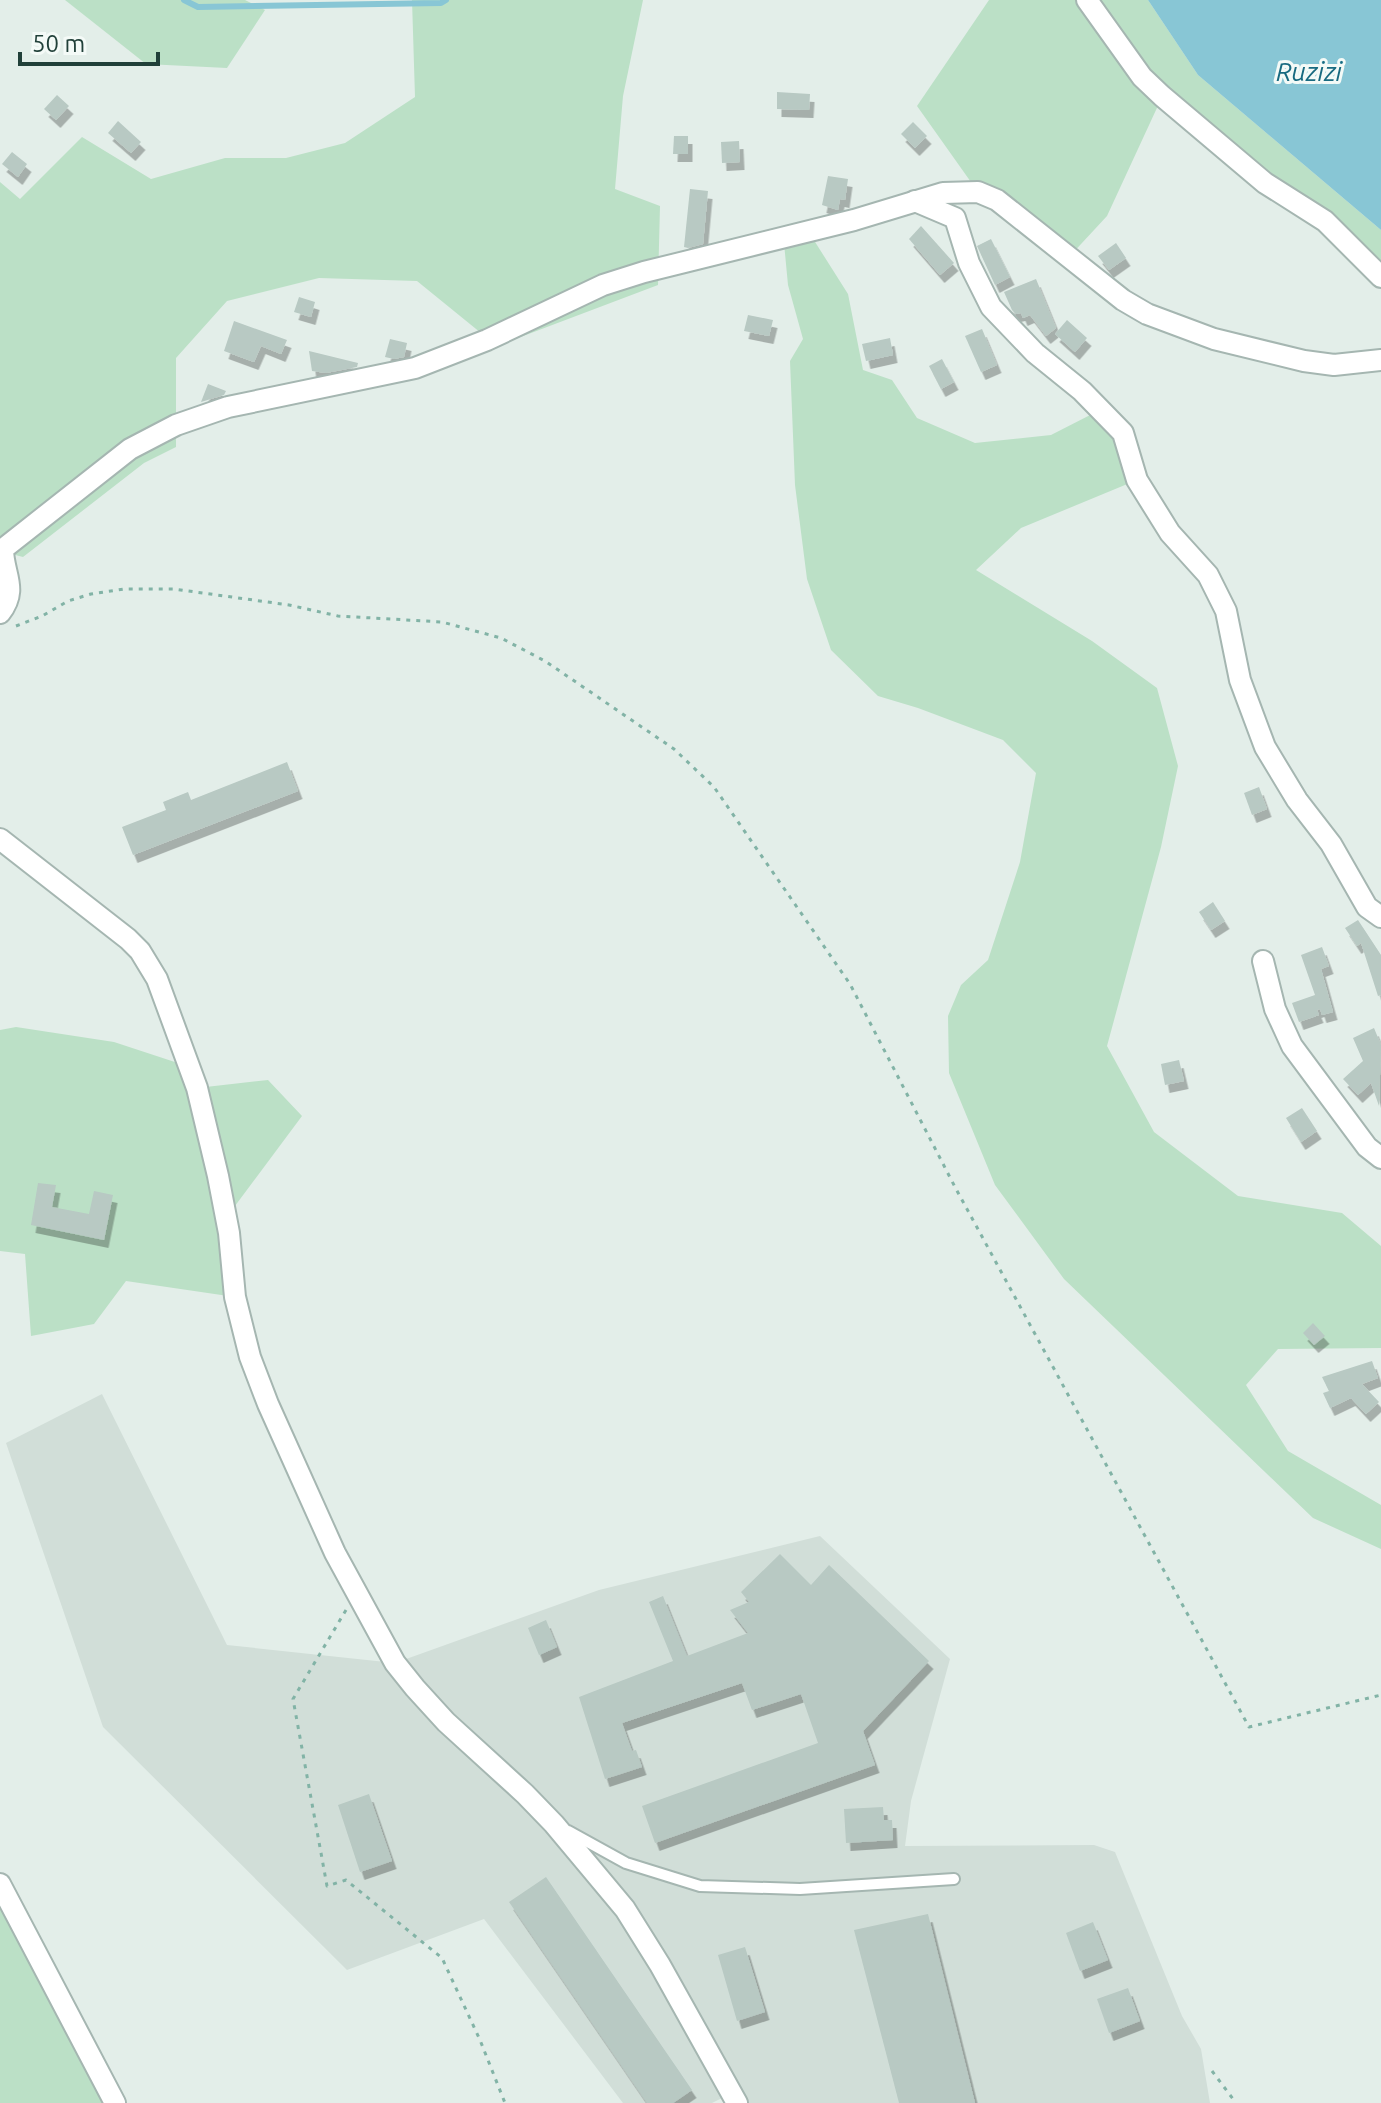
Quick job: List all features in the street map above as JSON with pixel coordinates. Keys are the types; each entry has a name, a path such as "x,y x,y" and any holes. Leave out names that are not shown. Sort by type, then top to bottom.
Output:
{"street":[{"path":"1087,0 1142,77 1162,96 1265,183 1325,221 1381,277"},
{"path":"7,620 10,579 3,549 130,449 176,425 228,407 415,368 487,340 603,285 854,220 943,193 978,192 997,200 1123,300 1147,314 1214,339 1304,361 1334,365 1381,360"},
{"path":"915,201 955,218 969,263 991,307 1035,353 1082,391 1123,433 1137,480 1170,533 1208,575 1226,611 1240,680 1265,747 1297,800 1331,844 1367,907 1381,917"},
{"path":"0,839 128,939 140,951 157,979 197,1088 218,1176 229,1233 235,1297 250,1357 335,1553 395,1663 446,1722 554,1824 625,1909 668,1978 737,2103"},
{"path":"1263,961 1275,1009 1292,1046 1367,1147 1381,1158"},
{"path":"0,1884 115,2103"}],"lane":[{"path":"554,1824 626,1863 700,1886 800,1889 954,1879"}],"path":[{"path":"7,620 42,616 68,601 91,594 124,589 174,589 289,605 338,616 442,622 501,638 545,661 674,749 714,787 850,984 955,1187 1249,1727 1381,1695"},
{"path":"357,1591 293,1699 327,1886 346,1880 442,1958 505,2103"},
{"path":"1212,2071 1236,2103"}],"shaded area":[{"path":"102,1394 227,1645 395,1663 599,1590 820,1536 950,1659 911,1801 905,1846 1094,1845 1115,1852 1182,2016 1201,2049 1210,2103 737,2103 732,2093 712,2103 623,2103 484,1919 347,1970 103,1727 6,1443"}],"green space":[{"path":"65,0 245,0 265,10 227,68 146,64"},
{"path":"412,0 643,0 623,96 615,189 660,206 658,285 497,346 417,281 319,278 227,301 176,358 176,447 144,463 23,557 0,551 0,182 20,199 82,137 151,179 225,158 286,158 345,143 415,97"},
{"path":"989,0 1148,0 1198,75 1381,230 1381,277 1162,97 1107,216 1069,257 978,192 917,106"},
{"path":"810,234 848,294 863,370 892,380 917,418 975,443 1051,435 1100,410 1137,480 1021,528 976,570 1092,641 1157,688 1178,766 1161,847 1107,1046 1154,1132 1238,1196 1342,1213 1381,1246 1381,1348 1278,1349 1246,1385 1288,1451 1381,1505 1381,1549 1313,1518 1064,1279 995,1185 949,1073 948,1016 961,985 988,960 1020,862 1036,773 1003,740 878,696 831,650 807,579 795,485 790,361 803,339 788,285 784,243"},
{"path":"16,1027 114,1042 190,1067 197,1088 268,1080 302,1116 226,1218 235,1297 126,1281 94,1324 31,1336 25,1254 0,1251 0,1030"},
{"path":"0,1884 115,2103 0,2103"}],"water":[{"name":"Ruzizi","path":"1148,0 1381,0 1381,230 1198,75"}],"building":[{"path":"777,92 810,94 809,110 777,109"},
{"path":"57,95 69,106 56,120 44,109"},
{"path":"118,121 141,142 131,153 108,133"},
{"path":"913,122 927,136 915,148 901,134"},
{"path":"674,136 688,136 688,154 673,154"},
{"path":"739,141 740,162 722,163 721,142"},
{"path":"12,152 27,164 18,177 2,164"},
{"path":"828,176 848,179 845,200 840,199 838,210 822,205"},
{"path":"690,189 708,191 703,244 688,248 684,247"},
{"path":"921,226 954,263 940,275 909,239"},
{"path":"991,239 1010,277 995,285 977,246"},
{"path":"1116,243 1126,258 1109,270 1098,256"},
{"path":"1036,279 1056,328 1046,336 1030,315 1023,318 1021,313 1016,314 1012,310 1004,292"},
{"path":"299,297 315,302 311,317 294,312"},
{"path":"748,315 773,320 769,336 744,331"},
{"path":"1067,320 1087,338 1075,352 1055,334"},
{"path":"234,321 287,340 281,354 261,346 254,362 224,351"},
{"path":"982,329 997,365 981,372 965,336"},
{"path":"890,338 893,355 866,361 862,344"},
{"path":"390,339 407,343 404,357 385,357"},
{"path":"309,351 358,363 357,367 326,373 312,371"},
{"path":"942,359 954,382 941,389 929,366"},
{"path":"208,384 226,391 224,395 201,402"},
{"path":"287,762 298,791 133,855 122,827 166,810 163,802 188,792 191,800"},
{"path":"1259,787 1267,809 1252,815 1244,793"},
{"path":"1213,902 1225,921 1211,930 1199,912"},
{"path":"1358,920 1381,955 1381,995 1378,996 1361,943 1357,946 1345,928"},
{"path":"1322,947 1329,966 1321,969 1333,1012 1322,1015 1320,1009 1317,1010 1319,1015 1299,1022 1292,1003 1315,995 1301,955"},
{"path":"1374,1028 1381,1045 1379,1106 1371,1083 1358,1095 1343,1079 1363,1061 1353,1038"},
{"path":"1179,1060 1184,1081 1165,1085 1161,1064"},
{"path":"1302,1108 1317,1131 1301,1142 1286,1118"},
{"path":"38,1183 56,1185 52,1207 89,1214 94,1191 113,1195 104,1240 31,1225"},
{"path":"1313,1323 1325,1336 1314,1345 1303,1333"},
{"path":"1372,1361 1378,1378 1362,1384 1379,1402 1366,1414 1351,1398 1330,1408 1323,1393 1329,1391 1322,1377"},
{"path":"780,1554 811,1585 829,1565 929,1661 863,1731 875,1765 655,1843 642,1806 818,1743 801,1694 752,1710 742,1683 622,1723 632,1751 636,1750 642,1767 605,1779 579,1697 673,1661 649,1602 663,1596 687,1656 748,1633 730,1610 749,1602 741,1592"},
{"path":"546,1620 557,1647 539,1655 528,1628"},
{"path":"369,1794 392,1861 360,1872 338,1805"},
{"path":"883,1807 884,1820 892,1820 893,1840 846,1843 844,1809"},
{"path":"546,1877 692,2090 673,2103 647,2103 509,1902"},
{"path":"928,1914 975,2103 899,2103 854,1930"},
{"path":"1093,1922 1108,1960 1080,1971 1066,1933"},
{"path":"745,1947 765,2012 737,2021 718,1955"},
{"path":"1128,1988 1140,2021 1109,2033 1097,1999"}],"waterway":[{"path":"184,0 198,7 441,3 446,0"}]}
